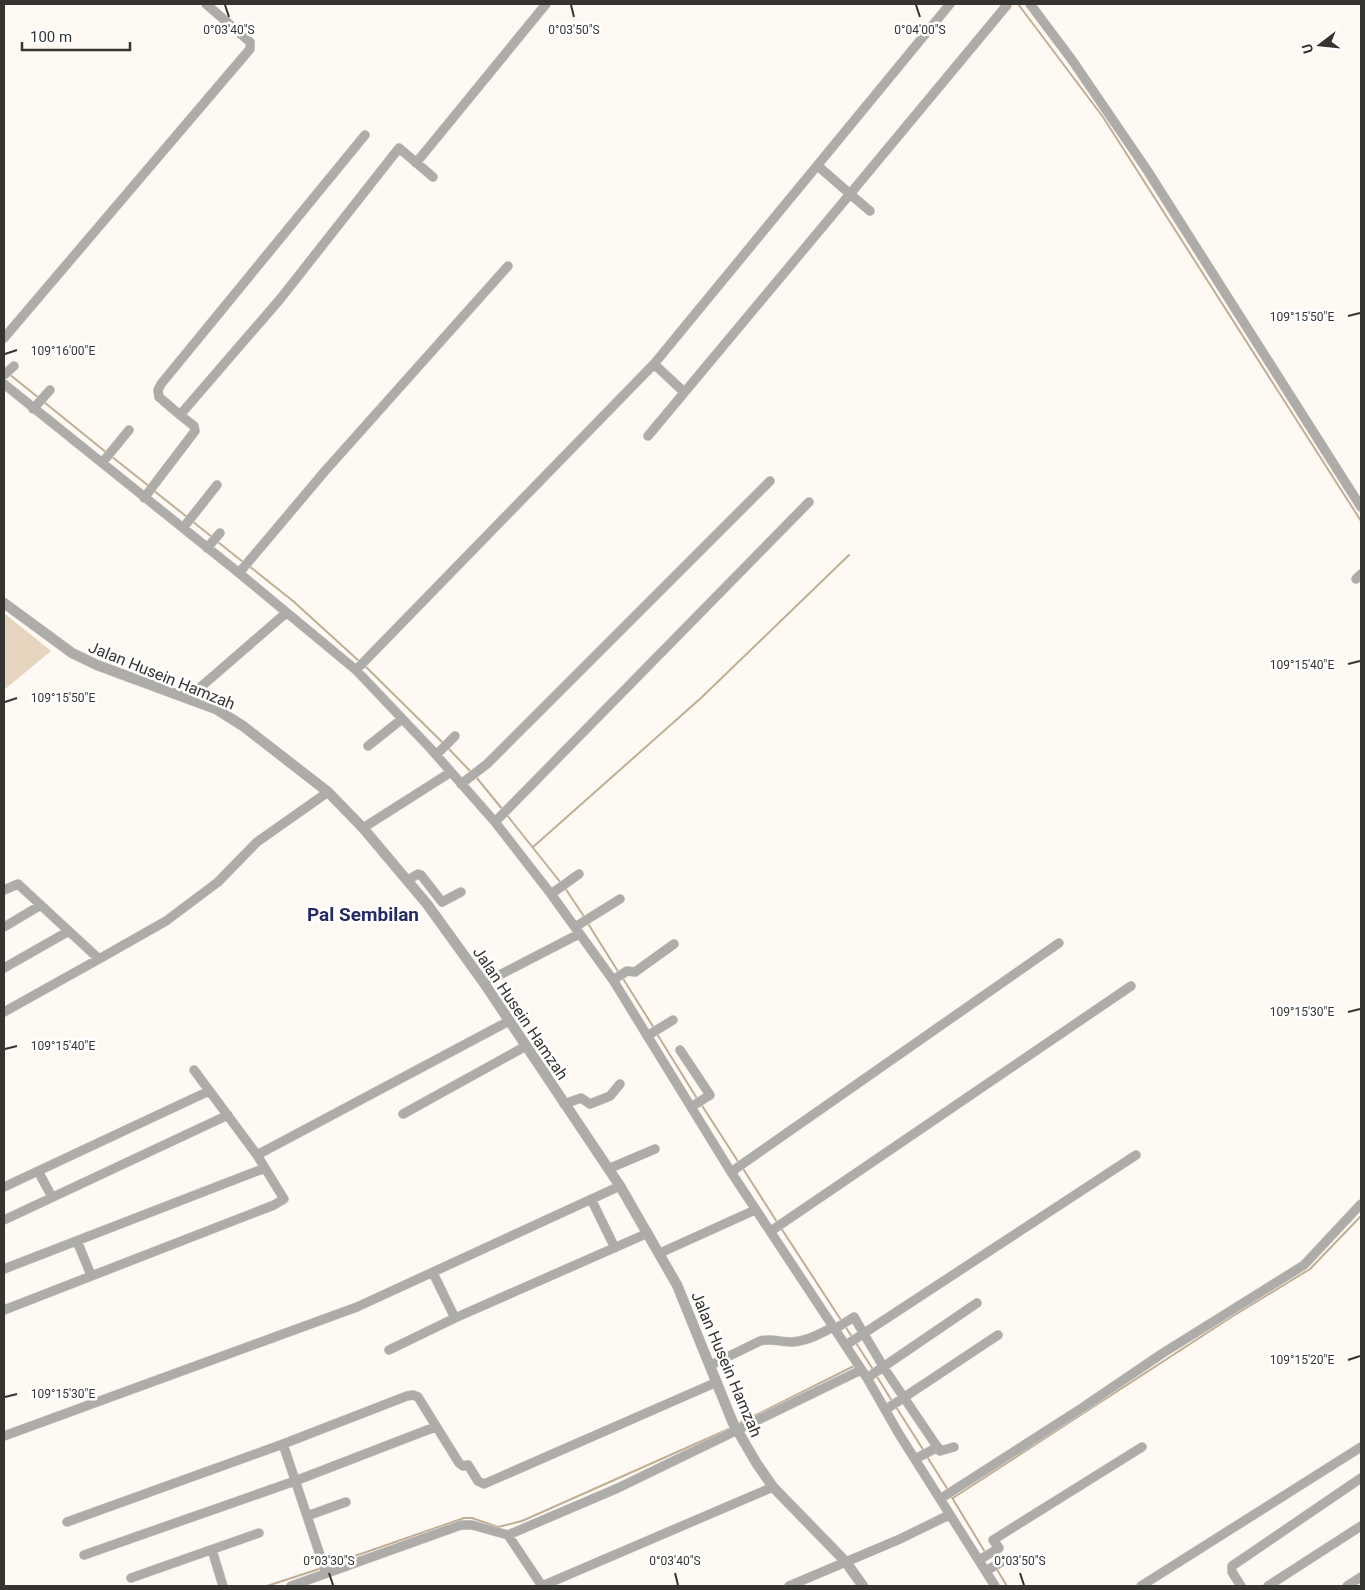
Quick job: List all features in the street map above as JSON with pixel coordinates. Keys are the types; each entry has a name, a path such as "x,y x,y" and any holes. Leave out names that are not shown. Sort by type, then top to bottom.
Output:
{"street":[{"path":"4,338 250,49 250,42 206,4"},
{"path":"416,163 546,4"},
{"path":"356,670 654,364 950,4"},
{"path":"1030,4 1072,60 1152,178 1361,507"},
{"path":"648,436 1007,5"},
{"path":"146,495 196,429 159,397 158,390 161,384 366,135"},
{"path":"180,415 281,298 399,148 433,177"},
{"path":"818,166 870,211"},
{"path":"239,573 325,472 508,266"},
{"path":"654,364 684,392"},
{"path":"4,384 209,545 286,613 356,670 437,755 496,821 553,892 577,929 615,979 692,1106 734,1170 755,1210 772,1230 835,1327 885,1410 919,1457 943,1497 949,1515 987,1570 995,1586"},
{"path":"34,407 48,392"},
{"path":"103,462 129,430"},
{"path":"462,784 478,772 770,481"},
{"path":"184,526 217,485"},
{"path":"496,821 809,502"},
{"path":"209,545 220,533"},
{"name":"Jalan Husein Hamzah","path":"4,603 72,653 129,678 188,698 216,710 243,726 328,792 364,828 408,880 484,983 620,1186 660,1253 680,1292 735,1428 773,1487 845,1561 863,1586"},
{"path":"188,698 286,613"},
{"path":"368,746 402,718"},
{"path":"437,755 455,736"},
{"path":"364,828 451,772"},
{"path":"4,1012 166,921 218,882 257,842 328,792"},
{"path":"553,892 579,874"},
{"path":"408,880 421,875 442,902 461,892"},
{"path":"4,890 18,884 99,959"},
{"path":"484,983 577,929 591,917 620,899"},
{"path":"4,927 41,906"},
{"path":"4,968 69,931"},
{"path":"734,1170 1059,943"},
{"path":"615,979 627,971 635,972 674,944"},
{"path":"772,1230 1131,986"},
{"path":"649,1035 672,1020"},
{"path":"257,1155 509,1021"},
{"path":"402,1114 526,1046"},
{"path":"680,1050 710,1095 692,1106"},
{"path":"4,1310 274,1205 284,1199 257,1155 194,1070"},
{"path":"564,1104 581,1098 590,1104 610,1096 620,1084"},
{"path":"4,1187 210,1091"},
{"path":"4,1220 228,1115"},
{"path":"608,1169 655,1149"},
{"path":"846,1345 1136,1155"},
{"path":"4,1269 265,1168"},
{"path":"38,1172 52,1197"},
{"path":"4,1436 357,1307 620,1186"},
{"path":"591,1199 614,1248"},
{"path":"943,1497 1163,1353 1304,1265 1361,1204"},
{"path":"660,1253 755,1210"},
{"path":"388,1350 454,1318 648,1233"},
{"path":"78,1241 91,1275"},
{"path":"434,1272 454,1318"},
{"path":"867,1378 977,1303"},
{"path":"711,1365 760,1341 767,1339 792,1342 805,1340 854,1317 900,1399 936,1448 942,1452 954,1447"},
{"path":"885,1410 998,1335"},
{"path":"290,1586 324,1569 461,1525 472,1525 508,1535 618,1488 735,1428 859,1368"},
{"path":"67,1522 413,1395 418,1397 458,1463 463,1466 468,1465 478,1481 484,1484 717,1382"},
{"path":"84,1554 295,1481 435,1427"},
{"path":"283,1444 324,1569"},
{"path":"979,1560 999,1548 994,1540 1142,1447"},
{"path":"1141,1586 1361,1447"},
{"path":"919,1457 936,1448"},
{"path":"1241,1586 1232,1572 1232,1566 1361,1478"},
{"path":"508,1535 542,1586 773,1487"},
{"path":"307,1516 346,1502"},
{"path":"789,1586 900,1539 949,1515"},
{"path":"1268,1586 1361,1526"},
{"path":"132,1578 259,1533"},
{"path":"212,1550 224,1586"},
{"path":"987,1570 1001,1562"},
{"path":"1347,1586 1361,1577"}],"shaded area":[{"path":"4,613 51,651 4,690"}],"waterway":[{"path":"1018,4 1103,117 1361,521"},
{"path":"9,374 39,398"},
{"path":"44,402 107,453"},
{"path":"111,456 150,487"},
{"path":"153,490 187,517"},
{"path":"192,521 212,537"},
{"path":"218,542 243,562"},
{"path":"533,847 701,698 849,555"},
{"path":"249,566 293,601 359,661"},
{"path":"365,666 443,743"},
{"path":"448,748 471,772"},
{"path":"476,777 503,810"},
{"path":"506,814 561,883"},
{"path":"565,888 585,918"},
{"path":"587,922 619,973"},
{"path":"622,977 654,1028"},
{"path":"657,1034 698,1100"},
{"path":"701,1104 739,1163"},
{"path":"742,1167 777,1222"},
{"path":"953,1498 1233,1316 1310,1269 1361,1216"},
{"path":"781,1228 841,1320"},
{"path":"845,1326 852,1337"},
{"path":"856,1343 874,1371"},
{"path":"738,1424 856,1365"},
{"path":"876,1375 892,1401"},
{"path":"896,1407 924,1451"},
{"path":"326,1566 464,1518 472,1518 498,1527 522,1521 731,1428"},
{"path":"926,1455 948,1490"},
{"path":"951,1496 985,1552"},
{"path":"267,1586 322,1568"},
{"path":"996,1568 1007,1586"}],"district":[{"name":"Pal Sembilan","path":"363,914"}]}
